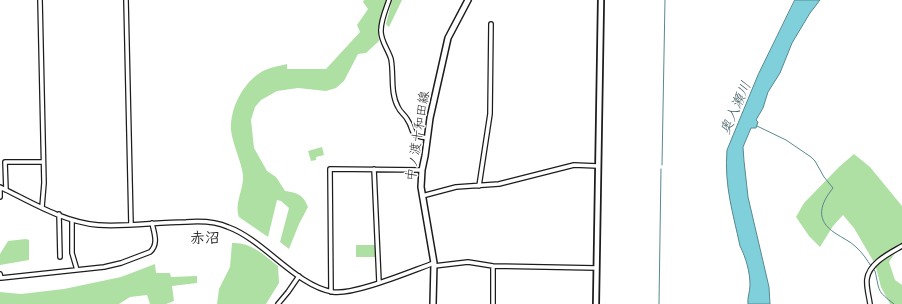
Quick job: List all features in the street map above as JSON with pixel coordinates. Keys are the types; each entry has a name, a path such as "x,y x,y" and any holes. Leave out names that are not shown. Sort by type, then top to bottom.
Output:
{"main road":[{"name":"中ノ渡十和田線","path":"433,304 434,264 422,196 422,170 430,118 448,38 468,0"}],"street":[{"path":"40,0 43,162 42,207"},
{"path":"126,0 131,224"},
{"path":"389,0 381,28 381,35 390,55 392,64 395,100 408,121 414,135 427,138"},
{"path":"596,304 602,0"},
{"path":"479,186 490,114 491,24"},
{"path":"6,190 5,162 43,162"},
{"path":"422,196 456,187 499,184 574,165 598,166"},
{"path":"331,292 330,169 422,170"},
{"path":"374,169 379,282"},
{"path":"0,197 0,187 72,220 100,225 202,221 227,226 254,241 299,276 331,292 350,291 434,264 468,262 493,266 596,268"},
{"path":"59,214 60,257"},
{"path":"72,220 72,253 77,270"},
{"path":"0,274 1,278 113,265 150,252 155,246 152,222"},
{"path":"870,304 867,282 868,275 879,261 902,246"},
{"path":"493,266 493,304"},
{"path":"278,304 299,276"}],"green space":[{"path":"364,0 387,0 378,32 379,41 366,53 358,54 344,81 336,88 326,91 298,88 277,91 261,100 255,107 251,120 254,148 267,171 276,177 285,191 302,197 308,207 289,249 280,242 289,208 281,201 277,200 268,237 239,217 238,201 243,175 231,130 231,122 235,105 239,96 249,82 263,71 287,64 287,69 326,69 360,32 357,25 368,9 363,2"},
{"path":"392,0 402,0 389,27 386,24"},
{"path":"322,147 324,155 316,157 316,160 311,161 308,151"},
{"path":"854,154 870,167 902,206 902,243 889,262 895,280 902,285 902,304 890,304 881,287 875,264 854,228 843,215 833,226 820,247 809,236 796,217 804,203 839,167"},
{"path":"29,240 29,260 0,265 0,254 8,241"},
{"path":"232,243 239,243 257,250 278,266 279,283 266,304 217,304 219,289 230,267"},
{"path":"356,245 376,245 376,257 356,257"},
{"path":"155,264 156,273 170,273 171,277 197,276 197,283 172,286 174,301 166,304 150,304 147,295 130,297 119,304 0,304 0,292 21,294 64,289 121,277"}],"water":[{"path":"795,0 820,0 810,13 792,43 780,73 768,92 763,108 756,120 758,122 756,128 751,128 743,147 748,197 769,287 770,304 748,304 750,285 749,275 746,260 740,246 730,199 726,163 727,150 758,75"}],"waterway":[{"path":"662,165 665,0"},
{"path":"757,126 786,140 815,161 824,177 833,188 823,206 822,217 824,223 835,233 858,249 871,266"},
{"path":"659,304 661,169"},
{"path":"873,269 875,271 878,287 881,293 894,304"}],"district":[{"name":"赤沼","path":"205,239"}],"water label":[{"name":"奥入瀬川","path":"736,108"}]}
